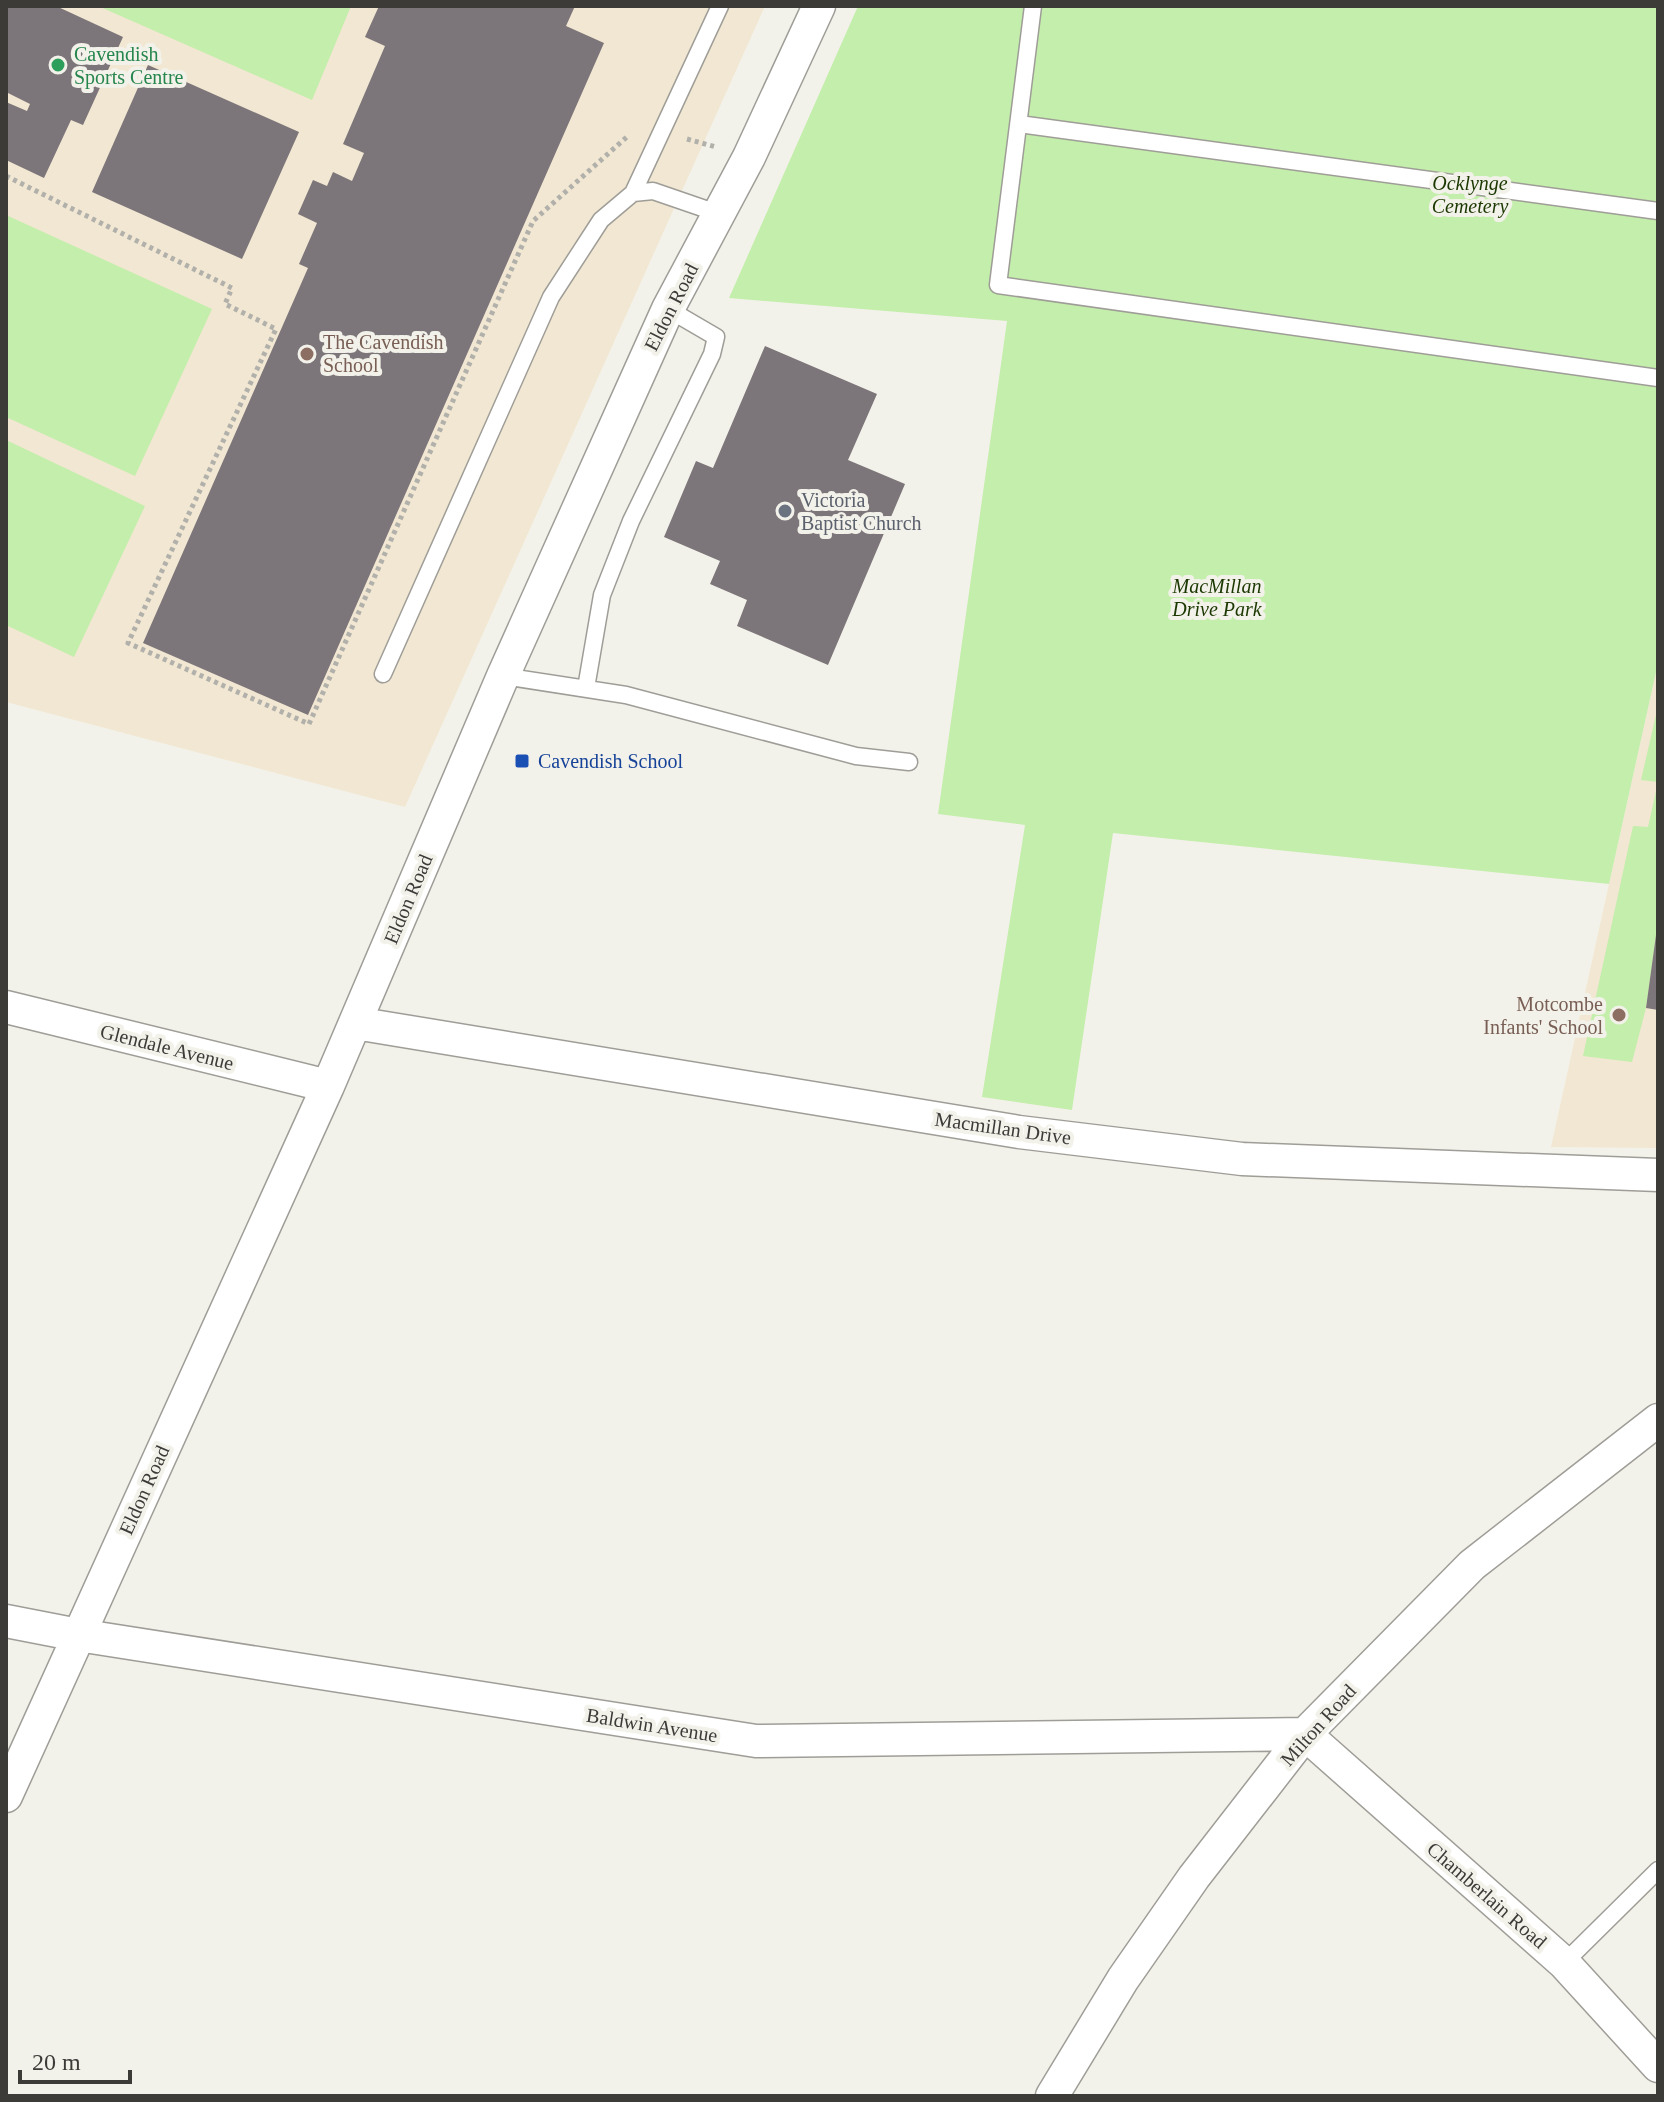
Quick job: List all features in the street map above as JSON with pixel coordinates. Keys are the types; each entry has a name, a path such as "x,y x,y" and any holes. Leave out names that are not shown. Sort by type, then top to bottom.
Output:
{"street":[{"name":"Eldon Road","path":"6,1796 328,1086 503,676 668,309 749,157 819,6"},
{"name":"Glendale Avenue","path":"6,1007 328,1086"},
{"name":"Macmillan Drive","path":"355,1023 1019,1132 1242,1159 1658,1175"},
{"name":"Milton Road","path":"1062,2092 1123,1979 1194,1877 1305,1734 1472,1565 1658,1420"},
{"name":"Baldwin Avenue","path":"6,1621 78,1635 756,1741 1305,1734"},
{"name":"Chamberlain Road","path":"1305,1734 1564,1963 1658,2066"}],"lane":[{"path":"383,674 551,297 601,220 633,193 720,6"},
{"path":"1033,6 998,285 1658,378"},
{"path":"1019,124 1658,211"},
{"path":"633,193 653,191 720,214"},
{"path":"586,688 602,595 631,521 712,354 716,337 668,309"},
{"path":"503,676 626,695 856,756 909,762"},
{"path":"1564,1963 1658,1870"}],"path":[{"path":"6,176 232,288 225,304 276,329 128,643 309,724 533,221 637,128 663,132 749,157"}],"shaded area":[{"name":"The Cavendish School","path":"6,6 765,6 405,807 6,702"},
{"name":"Motcombe Infants' School","path":"1658,663 1658,1148 1551,1147 1609,884"}],"green space":[{"path":"98,6 351,6 312,100"},
{"path":"858,6 1658,6 1658,663 1609,884 1113,833 1072,1110 982,1097 1025,825 938,814 1007,321 729,298"},
{"path":"6,215 212,309 135,476 6,417"},
{"path":"6,440 145,506 74,657 6,625"},
{"path":"1658,706 1658,782 1641,780"},
{"path":"1658,782 1658,922 1646,1008 1632,1062 1583,1056 1633,826 1648,827"}],"building":[{"name":"Cavendish Sports Centre","path":"6,6 56,6 123,37 83,125 71,120 44,178 6,160 6,102 27,111 30,104 6,92"},
{"path":"379,6 575,6 566,26 604,43 308,715 143,643 308,268 299,264 317,223 298,214 313,180 327,186 333,172 352,181 364,153 343,144 385,46 365,37"},
{"path":"148,65 299,132 242,259 92,192"},
{"name":"Victoria Baptist Church","path":"765,346 877,394 848,460 905,484 828,665 737,626 747,600 710,584 720,561 664,537 696,461 713,468"},
{"path":"1658,935 1658,1010 1646,1008"}],"place":[{"name":"Cavendish Sports Centre","path":"58,65"},
{"name":"The Cavendish School","path":"307,354"},
{"name":"Victoria Baptist Church","path":"785,511"},
{"name":"Cavendish School","path":"522,761"},
{"name":"Motcombe Infants' School","path":"1619,1015"}],"park label":[{"name":"Ocklynge Cemetery","path":"1470,194"},
{"name":"MacMillan Drive Park","path":"1217,598"}]}
